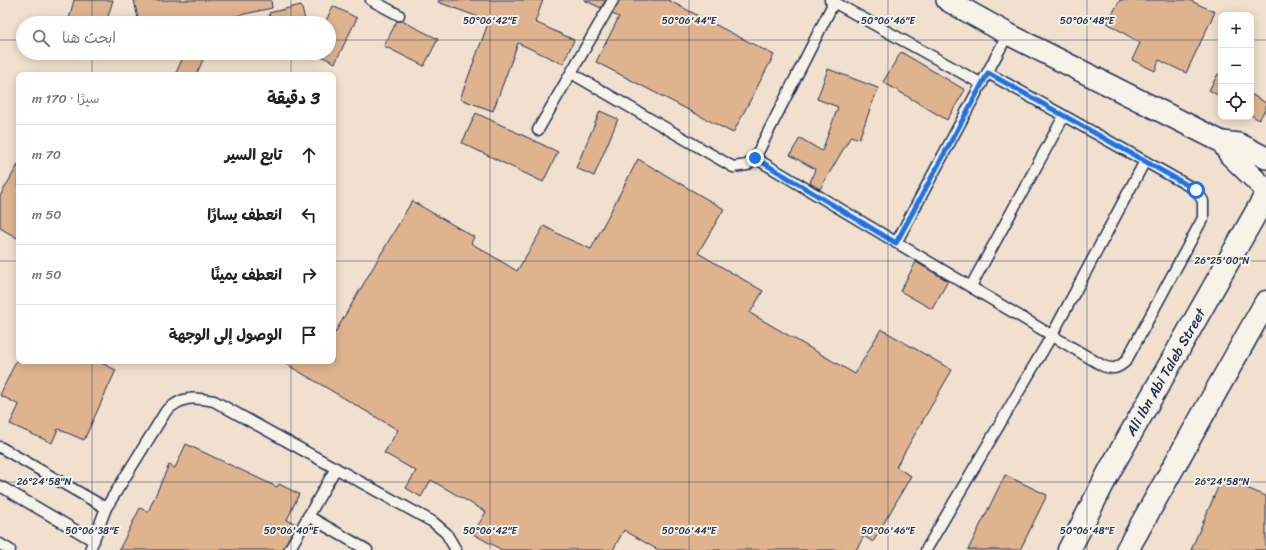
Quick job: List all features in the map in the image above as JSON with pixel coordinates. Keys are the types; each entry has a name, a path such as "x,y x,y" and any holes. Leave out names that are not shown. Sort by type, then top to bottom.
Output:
{"street":[{"path":"947,0 1008,34 1222,142 1239,144 1266,158"},
{"path":"1222,142 1230,156 1266,190"},
{"name":"Ali Ibn Abi Taleb Street","path":"1068,550 1110,470 1266,195"},
{"path":"1127,550 1266,302"}],"lane":[{"path":"371,0 399,15"},
{"path":"538,130 613,0"},
{"path":"571,73 732,167 746,165 755,158 832,1 982,84"},
{"path":"896,243 1008,34"},
{"path":"755,158 1104,366 1111,369 1117,368 1126,361 1203,218 1204,201 1196,190 988,73"},
{"path":"971,286 1064,116"},
{"path":"926,550 1052,335 1145,161"},
{"path":"0,486 92,546 106,508 166,411 177,401 192,397 214,401 432,522 446,533 456,550"},
{"path":"0,447 106,508"},
{"path":"289,550 336,468"},
{"path":"308,516 367,550"},
{"path":"0,544 10,550"}],"building":[{"path":"74,0 113,0 108,16 70,16"},
{"path":"134,0 271,0 272,8 236,16 137,16"},
{"path":"439,0 543,0 535,22 574,40 563,64 518,43 493,111 460,99 489,21 438,2"},
{"path":"584,0 606,0 601,8"},
{"path":"619,0 668,0 774,55 733,133 596,62 619,17 612,14"},
{"path":"1120,0 1189,0 1215,12 1186,73 1159,60 1155,71 1132,60 1140,43 1107,23"},
{"path":"301,5 304,16 270,16 269,13"},
{"path":"333,6 357,18 335,63 329,60 336,60 336,16 328,16"},
{"path":"397,21 402,21 438,39 424,66 384,46"},
{"path":"901,52 965,90 947,120 883,82"},
{"path":"182,60 203,60 197,72 176,72"},
{"path":"828,69 878,88 859,139 851,136 820,189 810,183 815,169 790,155 800,138 822,151 838,107 817,99"},
{"path":"1218,74 1218,95 1209,90"},
{"path":"1254,96 1266,103 1266,108 1259,120 1254,117"},
{"path":"600,111 618,119 594,176 576,168"},
{"path":"476,113 558,152 543,182 462,143"},
{"path":"638,159 724,209 698,253 763,291 750,313 855,374 881,329 952,370 896,467 911,476 873,542 864,536 856,550 658,550 624,530 613,550 502,550 473,534 486,512 431,480 421,497 406,488 416,471 384,453 398,430 286,364 336,364 336,331 412,201 474,237 471,243 517,271 544,226 591,249"},
{"path":"16,168 16,237 0,228 0,196"},
{"path":"916,262 948,281 932,309 900,291"},
{"path":"16,361 16,364 103,364 116,370 84,440 58,429 52,443 10,424 19,405 0,395"},
{"path":"186,444 277,487 279,484 299,494 287,520 296,524 283,550 119,550 140,508 148,512 169,465 175,468"},
{"path":"1005,475 1047,495 1020,550 968,550"},
{"path":"1222,478 1266,496 1266,550 1191,550"}],"route":[{"path":"755,158 896,243 988,73 1196,190"}]}
